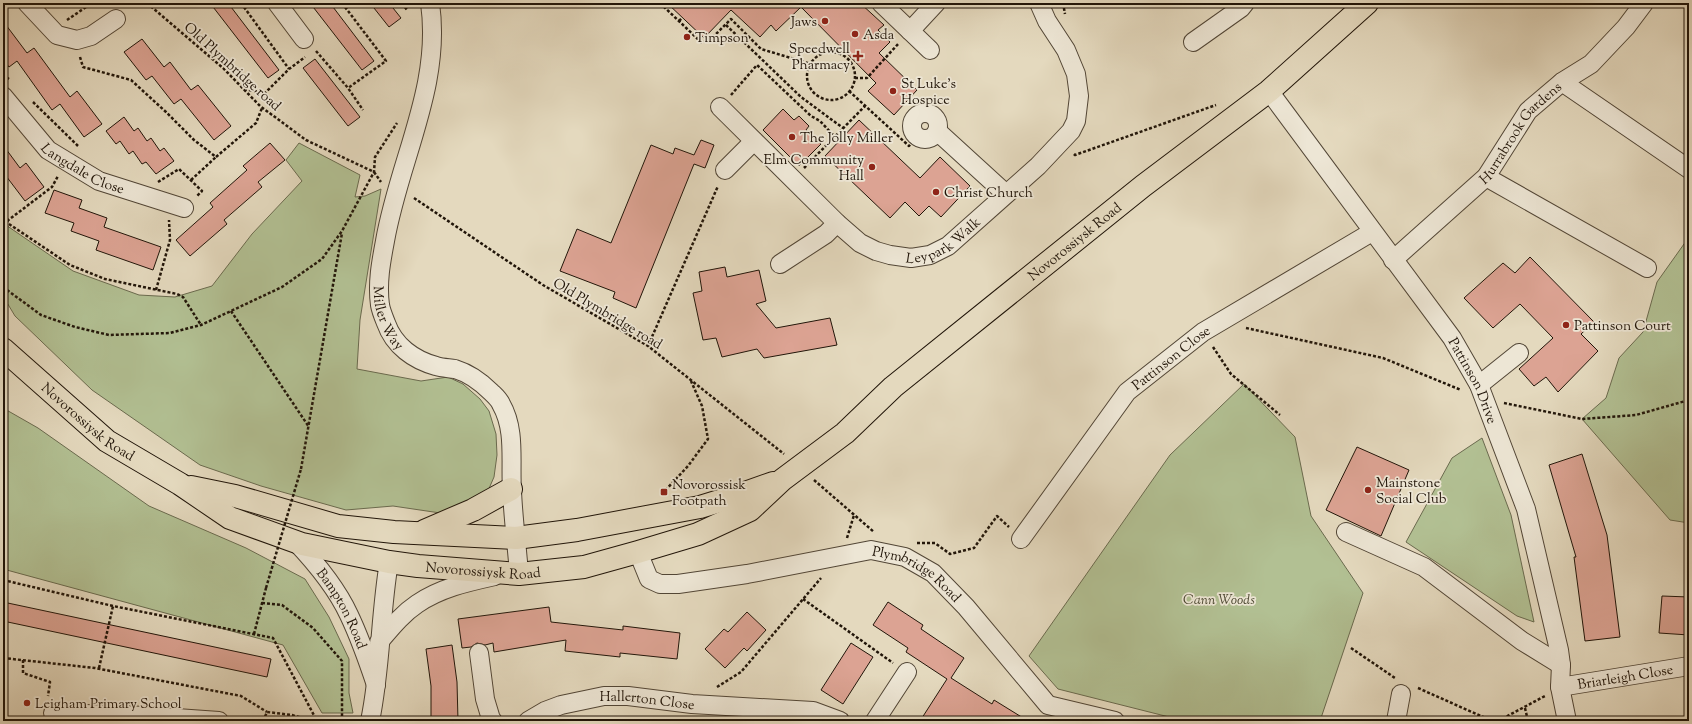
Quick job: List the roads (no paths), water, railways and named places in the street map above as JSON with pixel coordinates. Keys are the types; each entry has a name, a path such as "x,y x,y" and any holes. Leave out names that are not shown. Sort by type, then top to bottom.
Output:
{"main road":[{"name":"Novorossiysk Road","path":"3,349 107,441 180,484 230,518 295,541 390,562 418,566 514,574 584,567 698,534 750,510 782,480 845,433 893,387 1143,186 1268,92 1367,3"},
{"name":"Novorossiysk Road","path":"180,484 235,496 338,526 394,532 516,538 577,530 700,507 782,480"},
{"path":"420,533 473,510 512,489"},
{"path":"390,562 394,532"}],"street":[{"path":"28,3 57,35 77,40 91,36 116,19"},
{"path":"277,3 304,39"},
{"name":"Miller Way","path":"430,3 433,25 432,53 427,88 389,219 379,275 380,306 389,330 399,346 417,359 437,366 456,370 471,376 486,387 501,403 509,422 513,457 512,489 516,538 514,574"},
{"path":"881,3 930,50"},
{"path":"910,31 936,3"},
{"name":"Leypark Walk","path":"720,107 792,180 860,243 890,256 911,258 930,255 948,246 1038,166 1071,131 1076,121 1079,96 1076,74 1066,50 1047,21 1039,3"},
{"path":"1193,42 1241,8 1245,3"},
{"name":"Hurrabrook Gardens","path":"1393,260 1486,177 1528,111 1562,82 1591,64 1626,27 1644,3"},
{"path":"1562,82 1689,170"},
{"name":"Langdale Close","path":"8,89 48,150 99,180 184,208"},
{"name":"Pattinson Drive","path":"1268,92 1452,338 1482,392 1526,509 1559,650 1561,665 1560,687 1567,721"},
{"path":"917,136 928,139 937,131 1006,194"},
{"path":"725,170 754,142"},
{"path":"1486,177 1647,268"},
{"path":"780,264 826,234 837,223"},
{"name":"Pattinson Close","path":"1021,539 1127,392 1202,332 1372,232"},
{"path":"1482,392 1519,352"},
{"path":"1346,532 1424,567 1522,641 1561,665"},
{"name":"Bampton Road","path":"295,541 317,564 349,614 376,685"},
{"name":"Plymbridge Road","path":"638,552 649,579 660,584 678,584 747,574 871,550 887,552 905,557 933,573 966,607 1048,705 1115,721"},
{"name":"Bampton Road","path":"370,721 376,685 385,588 390,562"},
{"name":"Bampton Road","path":"379,642 397,621 416,604 443,590 468,582 514,574"},
{"path":"479,653 485,699 493,721"},
{"name":"Briarleigh Close","path":"1560,687 1689,666"},
{"path":"875,721 906,672"},
{"path":"1396,721 1404,686"},
{"name":"Hallerton Close","path":"528,721 545,711 561,706 604,696 628,696 692,704 812,711 840,721"},
{"path":"53,713 219,721"}],"place":[{"name":"Jaws","path":"825,21"},
{"name":"Asda","path":"855,34"},
{"name":"Timpson","path":"687,37"},
{"name":"Speedwell Pharmacy","path":"858,56"},
{"name":"St Luke's Hospice","path":"893,91"},
{"name":"The Jolly Miller","path":"792,137"},
{"name":"Elm Community Hall","path":"872,167"},
{"name":"Christ Church","path":"936,192"},
{"name":"Pattinson Court","path":"1566,325"},
{"name":"Mainstone Social Club","path":"1368,490"},
{"name":"Novorossisk Footpath","path":"664,492"},
{"name":"Leigham Primary School","path":"27,703"}],"park label":[{"name":"Cann Woods","path":"1219,599"}]}
